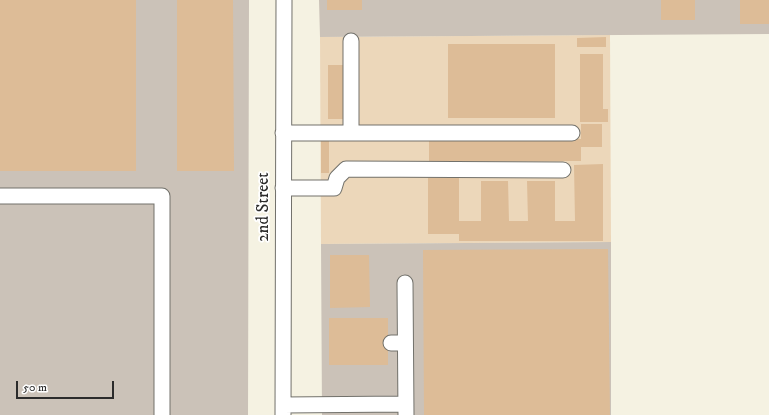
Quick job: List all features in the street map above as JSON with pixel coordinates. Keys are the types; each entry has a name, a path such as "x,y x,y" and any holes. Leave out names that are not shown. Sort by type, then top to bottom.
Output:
{"street":[{"name":"2nd Street","path":"283,410 284,0"},
{"path":"351,41 351,133"},
{"path":"284,133 572,133"},
{"path":"284,188 334,188 337,178 346,169 563,170"},
{"path":"0,196 162,196 162,415"},
{"path":"283,410 406,410 398,343 405,283"}],"shaded area":[{"path":"0,0 249,0 248,415 0,415"},
{"path":"319,0 769,0 769,34 320,37"},
{"path":"610,35 611,242 321,244 320,37"},
{"path":"611,242 611,415 322,415 321,244"}],"building":[{"path":"0,0 136,0 136,171 0,171"},
{"path":"177,0 233,0 234,171 177,171"},
{"path":"327,0 362,0 362,10 327,10"},
{"path":"661,0 695,0 695,20 661,20"},
{"path":"740,0 769,0 769,24 740,24"},
{"path":"606,37 606,47 577,47 577,38"},
{"path":"448,44 555,44 555,118 448,118"},
{"path":"580,54 603,54 603,109 608,109 608,122 580,122"},
{"path":"328,65 345,65 346,119 328,119"},
{"path":"581,124 602,124 602,147 581,147 581,161 429,161 429,140 581,139"},
{"path":"321,141 329,141 329,173 321,173"},
{"path":"603,164 603,241 459,241 459,234 428,234 428,178 459,178 459,221 481,221 481,181 508,181 509,221 528,221 527,181 555,181 555,221 575,221 574,165"},
{"path":"608,249 610,415 424,415 423,250"},
{"path":"330,255 369,255 370,307 330,308"},
{"path":"329,318 388,318 388,365 329,365"}]}
